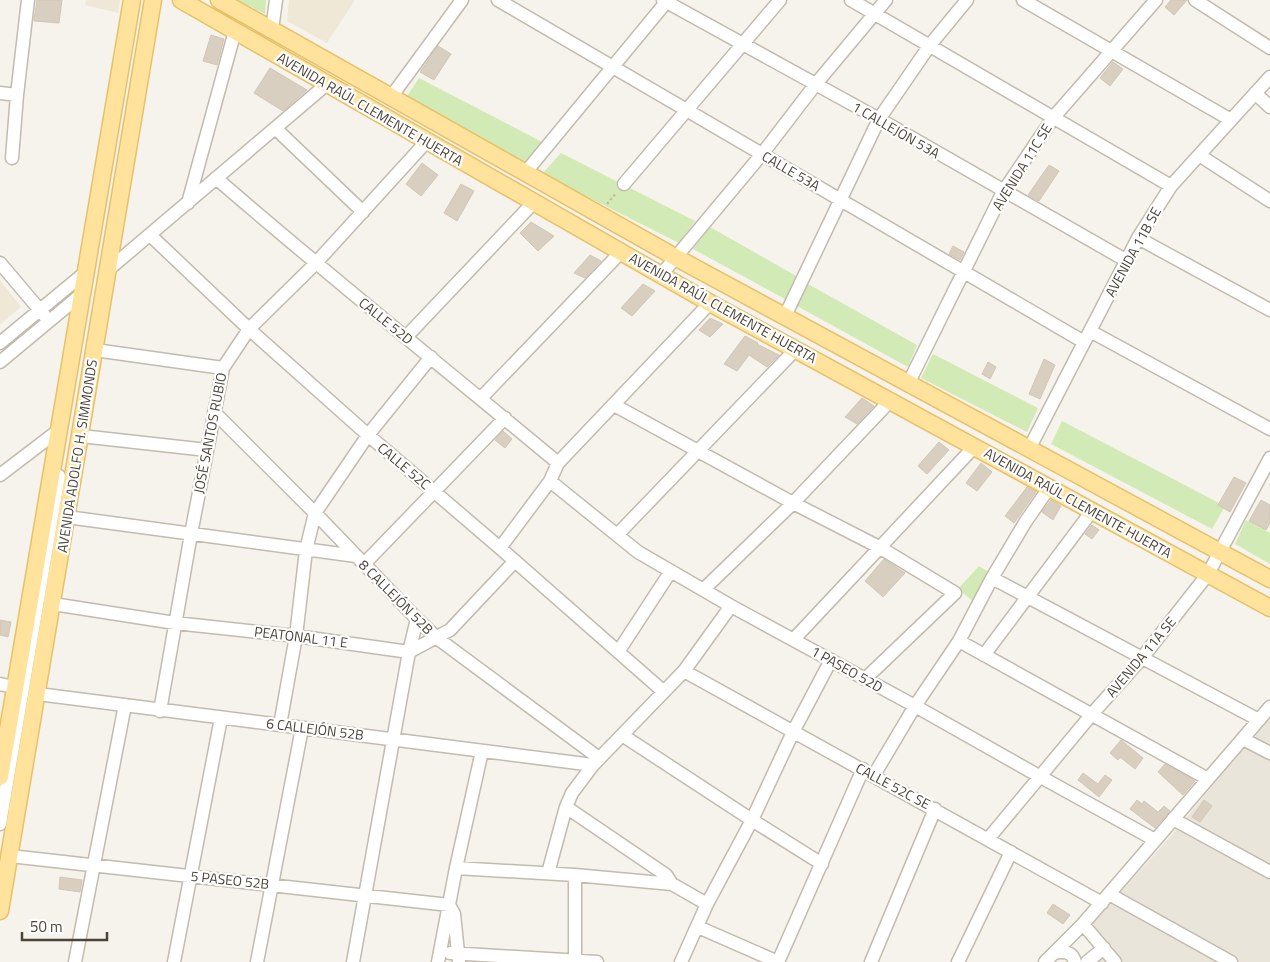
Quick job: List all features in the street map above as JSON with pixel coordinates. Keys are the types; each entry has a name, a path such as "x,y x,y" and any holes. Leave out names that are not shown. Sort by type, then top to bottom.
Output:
{"main road":[{"name":"AVENIDA ADOLFO H. SIMMONDS","path":"0,777 7,685 59,430 132,0"},
{"name":"AVENIDA ADOLFO H. SIMMONDS","path":"0,911 5,859 38,694 153,0"},
{"name":"AVENIDA RAÚL CLEMENTE HUERTA","path":"180,0 710,303 1270,608"},
{"name":"AVENIDA RAÚL CLEMENTE HUERTA","path":"219,0 599,214 674,259 785,316 1218,554 1270,579"}],"street":[{"path":"12,158 28,0"},
{"name":"AVENIDA ADOLFO H. SIMMONDS","path":"0,824 138,0"},
{"name":"AVENIDA ADOLFO H. SIMMONDS","path":"5,859 31,690 146,0"},
{"path":"209,0 674,259 1218,554 1270,586"},
{"path":"272,30 276,0"},
{"path":"391,97 462,0"},
{"name":"CALLE 53A","path":"498,0 963,271 1087,337 1270,429"},
{"path":"624,184 780,0"},
{"path":"851,0 1171,186"},
{"path":"661,275 762,154 815,85 886,0"},
{"path":"785,316 879,120 930,45 967,0"},
{"path":"1023,0 1231,120"},
{"name":"AVENIDA 11C SE","path":"908,384 1003,192 1053,118 1156,0"},
{"path":"1195,0 1270,48"},
{"path":"526,173 666,1"},
{"name":"1 CALLEJÓN 53A","path":"666,1 1127,261"},
{"path":"188,203 235,31"},
{"name":"AVENIDA 11B SE","path":"1030,449 1138,238 1171,186 1270,77"},
{"path":"108,270 327,84"},
{"path":"0,93 17,95"},
{"path":"1255,93 1270,107"},
{"path":"275,128 363,212"},
{"name":"JOSÉ SANTOS RUBIO","path":"160,711 206,450 223,368 249,329 315,264 427,141"},
{"path":"1199,156 1270,201"},
{"name":"CALLE 52D","path":"216,178 315,264 558,463"},
{"path":"406,337 534,202"},
{"name":"CALLE 52C","path":"150,235 249,329 368,436 500,548 664,692"},
{"path":"1138,238 1270,310"},
{"path":"480,398 621,252"},
{"path":"0,263 49,321"},
{"path":"0,343 87,271"},
{"path":"0,362 83,292"},
{"path":"500,548 550,481 558,463 710,303"},
{"path":"617,535 796,349"},
{"path":"95,350 223,368"},
{"path":"280,725 296,636 306,550 315,513 368,436 430,357"},
{"path":"704,590 793,503 890,401"},
{"path":"614,405 793,503 879,547 955,593 865,679"},
{"name":"8 CALLEJÓN 52B","path":"214,412 437,638 596,762"},
{"path":"67,517 306,550 360,560 434,491 505,418"},
{"path":"0,475 59,430"},
{"path":"81,436 206,450"},
{"path":"794,639 975,446"},
{"name":"AVENIDA 11A SE","path":"988,839 1039,776 1142,658 1208,574 1270,458"},
{"name":"1 PASEO 52D","path":"550,481 638,552 731,606 794,639 1155,840"},
{"path":"698,927 778,962 822,864 868,772 958,641 992,578 1026,521 1049,488"},
{"path":"984,655 1092,511"},
{"path":"409,652 450,630 515,561"},
{"path":"618,652 671,571"},
{"path":"992,578 1259,720"},
{"name":"PEATONAL 11 E","path":"53,604 175,623 296,636 409,652"},
{"path":"548,873 566,807 572,793 596,762 684,671 731,606"},
{"path":"352,962 409,652 417,619"},
{"path":"958,641 1208,778"},
{"path":"681,962 707,904 752,820 793,732 831,660"},
{"name":"CALLE 52C SE","path":"684,671 1011,852 1231,962"},
{"name":"6 CALLEJÓN 52B","path":"38,694 482,751 596,762"},
{"path":"75,962 125,706"},
{"path":"1050,958 1083,924 1270,707"},
{"path":"174,962 221,718"},
{"path":"257,962 302,728"},
{"path":"622,735 822,864"},
{"path":"1243,739 1270,753"},
{"path":"482,751 456,868 439,957 597,962"},
{"path":"566,807 666,875 672,884"},
{"path":"871,962 935,809"},
{"path":"1174,819 1270,872"},
{"path":"958,962 1011,852"},
{"name":"5 PASEO 52B","path":"5,859 94,866 449,905"},
{"path":"456,868 575,875 672,884 707,904"},
{"path":"575,875 575,961"},
{"path":"449,905 454,914 459,957"},
{"path":"1083,924 1114,962"},
{"path":"1087,962 1104,948"},
{"path":"1050,958 1061,951 1068,953 1074,958 1075,962"}],"path":[{"path":"599,214 624,184"}],"shaded area":[{"path":"86,0 120,0 118,13 85,5"},
{"path":"289,0 355,0 327,43 287,21"},
{"path":"0,280 21,307 0,324"},
{"path":"1270,714 1270,962 1098,962 1114,948 1092,924 1179,827"}],"green space":[{"path":"237,0 266,0 265,14"},
{"path":"419,78 542,142 524,164 407,96"},
{"path":"561,153 695,221 679,243 542,174"},
{"path":"710,227 798,277 785,299 693,249"},
{"path":"808,284 917,345 908,367 797,306"},
{"path":"933,354 1038,408 1027,432 921,378"},
{"path":"1062,421 1225,506 1212,529 1051,444"},
{"path":"1246,520 1270,533 1270,564 1235,544"},
{"path":"979,566 989,572 973,601 958,589"}],"building":[{"path":"37,0 62,0 59,23 34,21"},
{"path":"1171,0 1187,0 1174,15 1165,7"},
{"path":"211,35 224,39 217,65 203,61"},
{"path":"438,46 451,54 434,80 420,72"},
{"path":"1113,62 1123,69 1110,86 1100,78"},
{"path":"270,68 307,90 283,111 254,93"},
{"path":"422,163 438,175 421,196 406,184"},
{"path":"1049,165 1059,171 1039,201 1028,195"},
{"path":"461,184 474,191 457,221 444,213"},
{"path":"531,222 554,236 538,251 520,233"},
{"path":"953,246 964,252 960,260 949,254"},
{"path":"590,255 601,261 585,278 574,273"},
{"path":"643,284 655,291 632,316 621,308"},
{"path":"710,318 723,324 710,337 699,330"},
{"path":"745,336 779,355 767,367 749,355 737,371 724,364"},
{"path":"1044,359 1055,365 1040,399 1029,394"},
{"path":"988,362 996,367 990,379 982,374"},
{"path":"862,398 874,406 857,424 845,417"},
{"path":"503,431 512,439 505,448 495,440"},
{"path":"939,442 949,450 927,474 918,466"},
{"path":"981,463 992,472 977,491 966,483"},
{"path":"1234,477 1246,483 1230,512 1218,505"},
{"path":"1027,487 1036,492 1014,523 1005,516"},
{"path":"1051,500 1061,506 1053,520 1042,512"},
{"path":"1261,500 1270,505 1270,523 1266,530 1249,521"},
{"path":"1092,525 1099,530 1092,539 1085,534"},
{"path":"884,559 905,573 883,597 865,581"},
{"path":"0,620 11,622 8,637 0,635"},
{"path":"1121,740 1143,758 1135,769 1120,757 1118,760 1110,753"},
{"path":"1165,764 1195,781 1183,795 1158,772"},
{"path":"1083,773 1098,784 1105,775 1112,780 1099,797 1078,780"},
{"path":"1137,800 1142,804 1144,801 1158,812 1164,806 1170,811 1155,828 1130,809"},
{"path":"1204,800 1212,806 1200,822 1192,817"},
{"path":"60,877 82,880 80,892 59,889"},
{"path":"1053,904 1070,915 1063,924 1047,913"}]}
